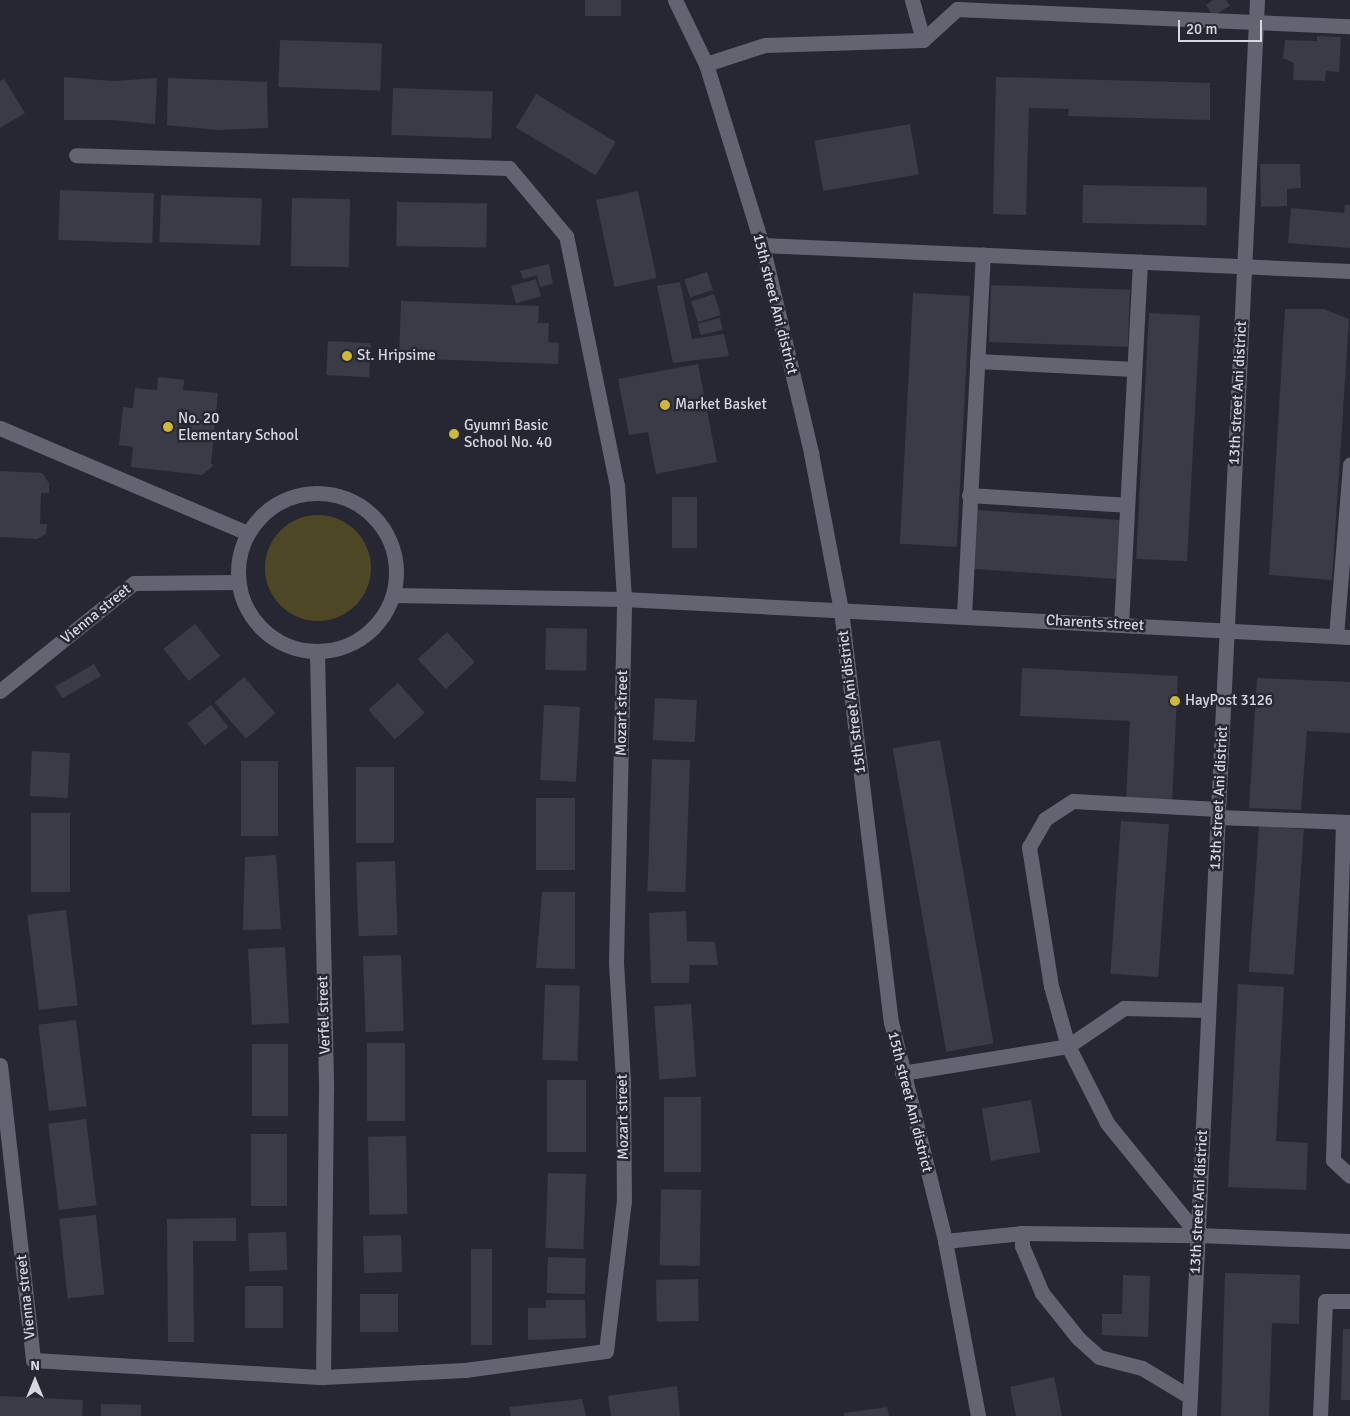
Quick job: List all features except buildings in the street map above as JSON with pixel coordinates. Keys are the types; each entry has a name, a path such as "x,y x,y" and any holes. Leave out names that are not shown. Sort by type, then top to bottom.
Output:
{"street":[{"name":"15th street Ani district","path":"675,0 706,64 762,245 811,453 841,610 891,1022 902,1073 945,1241 978,1416"},
{"path":"912,0 923,40"},
{"name":"13th street Ani district","path":"1189,1416 1257,0"},
{"path":"706,64 765,45 923,40 956,9 1256,20 1350,26"},
{"path":"76,155 509,168 566,236 617,486 624,599"},
{"path":"762,245 1350,271"},
{"path":"964,615 983,254"},
{"path":"1120,625 1140,262"},
{"path":"977,361 1134,369"},
{"path":"0,428 247,533"},
{"path":"1343,637 1350,464"},
{"path":"310,493 336,495 360,505 379,522 392,544 397,569 394,595 383,618 365,636 342,648 318,652 294,648 274,639 256,624 244,604 238,582 239,557 247,533 264,513 285,499 310,493"},
{"path":"969,495 1126,505"},
{"name":"Vienna street","path":"0,691 134,583 238,582"},
{"name":"Charents street","path":"394,595 624,599 964,615 1343,637"},
{"name":"Mozart street","path":"323,1377 465,1370 606,1351 624,1201 623,1080 616,960 624,599"},
{"name":"Verfel street","path":"318,652 326,1092 323,1377"},
{"path":"1198,1235 1107,1123 1068,1046 1052,986 1029,847 1045,819 1073,802 1346,822 1343,1054 1333,1160 1350,1176"},
{"path":"902,1073 1068,1046 1124,1008 1208,1010"},
{"name":"Vienna street","path":"0,1065 33,1360 323,1377"},
{"path":"1022,1233 1022,1246 1042,1292 1078,1338 1099,1357 1142,1368 1190,1397"},
{"path":"945,1241 1022,1233 1198,1235 1350,1241"},
{"path":"1320,1416 1325,1301 1350,1301"}],"shaded area":[{"path":"318,515 338,519 356,530 367,548 371,568 367,588 356,606 338,617 318,621 298,617 280,606 269,588 265,568 269,548 280,530 298,519"}],"place":[{"name":"St. Hripsime","path":"347,356"},
{"name":"Market Basket","path":"665,405"},
{"name":"No. 20 Elementary School","path":"168,427"},
{"name":"Gyumri Basic School No. 40","path":"454,434"},
{"name":"HayPost 3126","path":"1175,701"}]}
